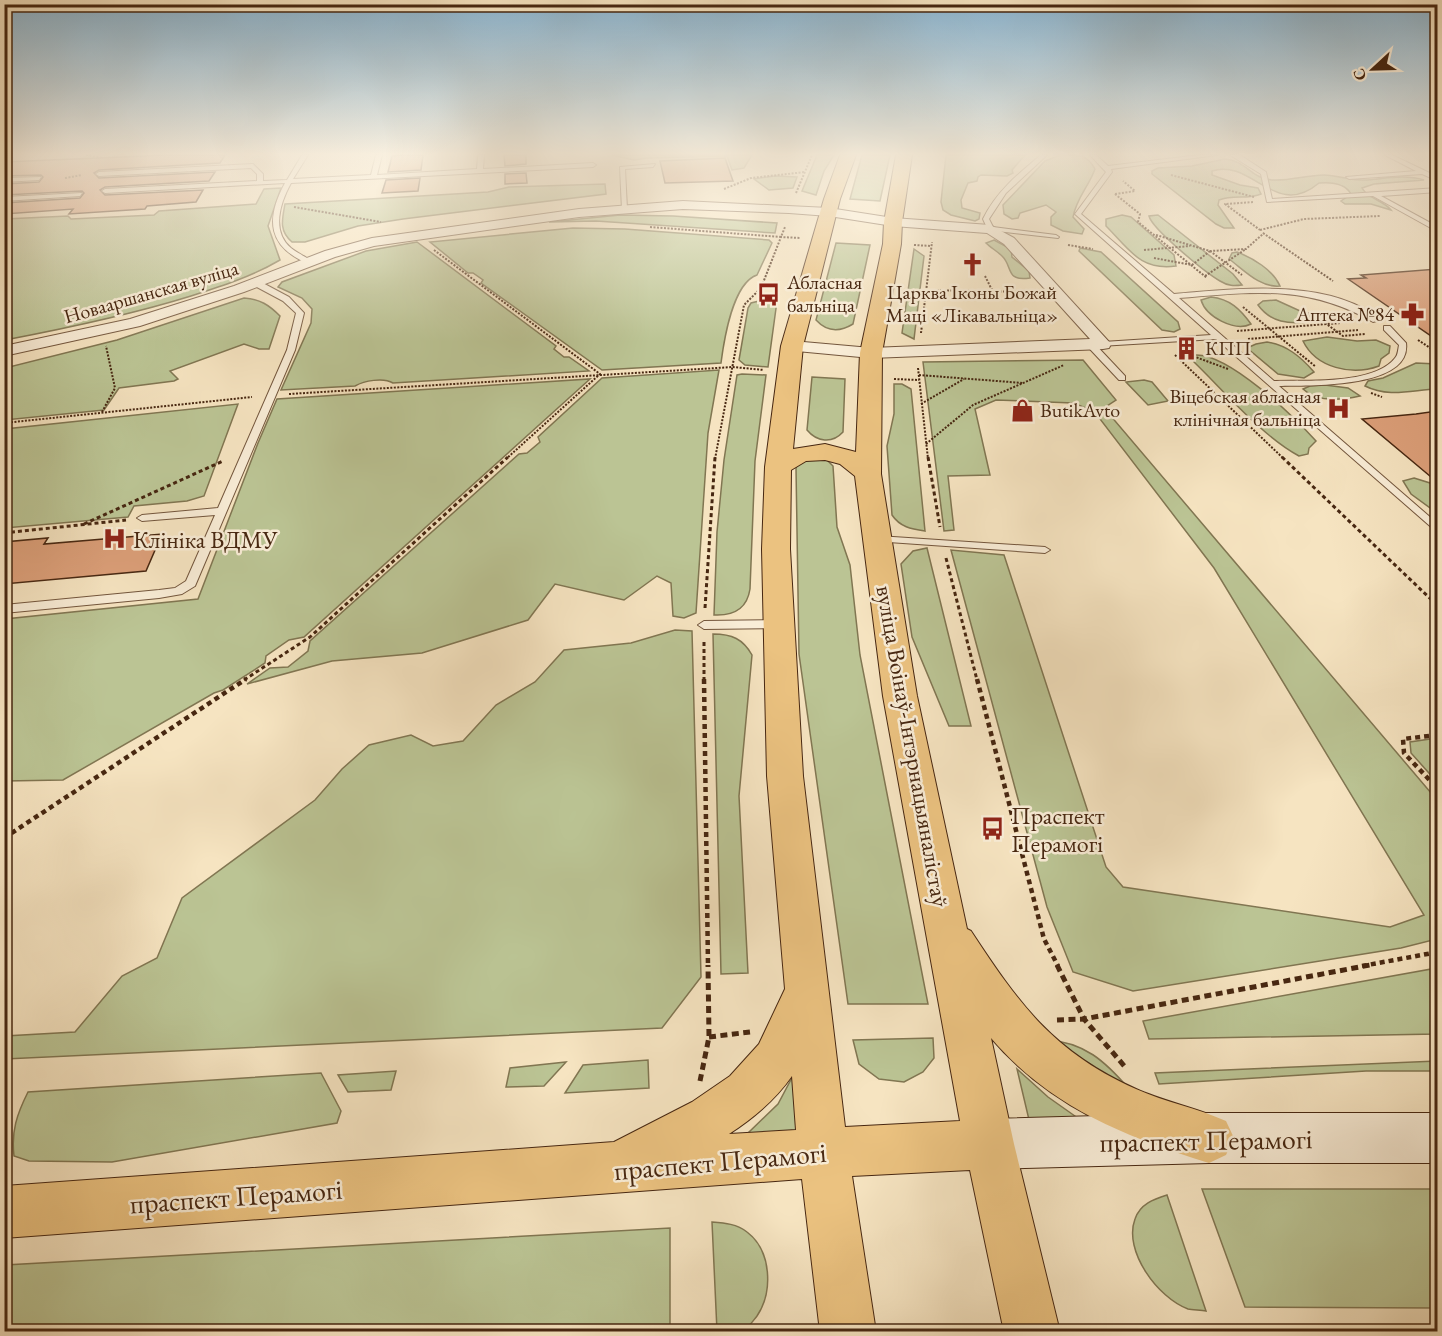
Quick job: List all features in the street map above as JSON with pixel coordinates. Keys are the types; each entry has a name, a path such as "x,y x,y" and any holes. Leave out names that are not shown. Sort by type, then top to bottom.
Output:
{"main road":[{"path":"827,217 792,346 778,467 776,549 785,776 805,993 823,1152 848,1332"},
{"name":"вуліца Воінаў-Інтэрнацыяналістаў","path":"894,217 892,244 871,353 868,474 900,696 989,1144 1032,1332"},
{"path":"783,429 798,440 830,446 849,444 868,432"},
{"path":"778,467 799,455 829,453 857,463 868,474"},
{"path":"947,930 1006,1022 1040,1058 1100,1097 1151,1121 1209,1138"},
{"path":"614,1169 693,1127 746,1094 774,1061 805,993"},
{"name":"праспект Перамогі","path":"4,1212 823,1152 989,1144 1209,1138 1437,1138"}],"street":[{"name":"Новааршанская вуліца","path":"4,351 134,323 256,283 354,246 391,238 549,217"},
{"name":"Новааршанская вуліца","path":"832,217 990,230"},
{"path":"990,230 1009,241 1097,345"},
{"path":"792,346 871,353 1097,345"}],"lane":[{"path":"276,217 275,225 287,249 309,262"},
{"path":"987,217 990,230 1056,237"},
{"path":"1082,217 1437,530"},
{"path":"1414,217 1437,230"},
{"path":"4,609 159,594 185,588 191,583 291,350 300,313 286,300 256,283"},
{"path":"1171,297 1261,290 1290,292 1348,305 1376,320"},
{"path":"1270,384 1362,378 1385,370 1400,358 1403,345 1387,328"},
{"path":"1097,345 1216,337"},
{"path":"1097,345 1122,378"},
{"path":"142,518 221,511"},
{"path":"878,539 1045,550"},
{"path":"704,625 778,624"}],"path":[{"path":"358,217 391,223"},
{"path":"1243,217 1340,286"},
{"path":"1205,276 1246,249 1262,232 1279,222 1357,217"},
{"path":"698,1092 709,1037 704,625 716,457 744,305 761,288 785,226"},
{"path":"1154,234 1210,251 1246,249"},
{"path":"782,237 802,238"},
{"path":"920,341 933,238"},
{"path":"913,245 931,246"},
{"path":"1119,252 1195,246"},
{"path":"430,248 600,374"},
{"path":"1192,265 1210,251"},
{"path":"985,276 992,290"},
{"path":"926,290 1026,291 1032,298"},
{"path":"1216,337 1326,324"},
{"path":"1216,337 1361,330"},
{"path":"102,413 115,388 104,340"},
{"path":"1168,348 1437,606"},
{"path":"918,360 926,445 942,543 1044,939 1084,1019 1115,1053 1128,1072"},
{"path":"926,445 974,405 1073,362"},
{"path":"4,423 270,395 733,367 768,371"},
{"path":"4,838 310,638 600,374"},
{"path":"894,379 964,379 1023,383"},
{"path":"921,404 964,379"},
{"path":"248,407 256,388"},
{"path":"84,524 226,460"},
{"path":"4,533 142,518"},
{"path":"1437,735 1403,739 1404,753 1437,789"},
{"path":"1084,1019 1437,952"},
{"path":"709,1037 753,1031"}],"green space":[{"path":"271,217 268,226 280,260 248,276 168,303 99,321 5,340 5,219"},
{"path":"283,217 416,217 358,226 305,242 292,242 285,234"},
{"path":"596,217 693,217 777,223 775,233 596,221 549,222"},
{"path":"960,217 979,217 975,221"},
{"path":"1051,217 1073,217 1084,229 1082,234 1063,231 1051,225"},
{"path":"1131,217 1174,255 1176,266 1153,265 1136,257 1106,226 1106,219"},
{"path":"1150,217 1161,217 1233,274 1242,285 1223,283 1213,276 1169,240"},
{"path":"1207,217 1227,217 1234,228 1224,228"},
{"path":"573,228 625,229 769,240 772,243 757,275 749,280 736,300 727,327 721,363 602,370 481,283 483,280 473,273 468,273 430,242"},
{"path":"994,240 1011,249 1012,257 1029,271 1030,278 1022,279 1013,275 1000,254 986,243"},
{"path":"417,242 556,346 554,349 564,357 569,357 589,371 393,383 379,380 355,386 281,390 311,323 312,309 302,298 278,287 282,282 366,251"},
{"path":"836,243 870,245 853,324 834,330 816,320"},
{"path":"1080,248 1101,252 1178,322 1180,329 1174,332 1162,330 1079,251"},
{"path":"914,249 924,256 914,339 902,333"},
{"path":"1237,252 1262,265 1273,275 1280,286 1266,284 1246,273 1229,259 1232,253"},
{"path":"1211,297 1224,300 1234,306 1251,324 1237,326 1215,317 1201,300"},
{"path":"244,298 264,303 280,316 269,349 259,349 244,344 170,371 178,379 174,381 119,388 104,410 5,420 5,368 117,340"},
{"path":"1276,300 1309,315 1309,322 1294,323 1275,319 1258,305 1263,301"},
{"path":"777,301 768,367 745,365 739,360 748,308 751,303"},
{"path":"1327,337 1357,341 1376,340 1390,346 1389,353 1381,359 1379,366 1347,370 1317,358 1303,341"},
{"path":"1267,342 1293,352 1314,372 1304,378 1278,374 1247,348"},
{"path":"1194,355 1208,357 1224,364 1277,402 1316,441 1309,448 1308,454 1299,456 1285,448 1258,426 1194,362"},
{"path":"1083,360 1116,400 1104,408 1437,800 1437,939 1401,948 1133,991 1073,972 1047,907 951,550 1004,555 1106,867 1123,887 1390,927 1424,915 1214,568 1094,411 1073,403 996,400 975,409 990,475 948,476 954,530 944,531 923,362"},
{"path":"1416,363 1437,364 1437,389 1383,392 1365,386 1368,381 1383,378"},
{"path":"719,370 708,433 696,613 684,618 673,616 671,583 657,576 624,600 555,584 528,620 422,653 332,661 247,684 270,668 288,667 308,651 310,641 519,454 527,453 540,442 538,437 602,378"},
{"path":"737,375 766,375 755,461 750,589 746,602 738,610 728,614 714,615 717,532 724,460"},
{"path":"812,377 845,379 843,432 829,440 815,437 807,430"},
{"path":"590,379 304,637 289,640 266,656 265,663 223,690 63,780 5,781 5,619 198,599 277,399"},
{"path":"1144,380 1152,382 1168,401 1148,405 1126,382"},
{"path":"894,384 902,384 911,389 925,531 906,527 892,515 887,446 894,414"},
{"path":"1325,385 1348,388 1360,396 1338,399 1322,398 1315,397 1303,389"},
{"path":"238,404 204,496 187,501 134,506 128,517 5,528 5,429"},
{"path":"799,460 827,460 833,466 837,527 850,565 860,655 928,1004 848,1004 799,654 796,468"},
{"path":"1414,478 1430,483 1437,490 1437,513 1411,494 1403,481"},
{"path":"927,548 971,726 949,726 912,637 901,564 913,551"},
{"path":"675,630 692,631 701,977 662,1028 5,1059 5,1036 75,1032 122,976 157,958 182,898 315,800 342,769 369,745 411,735 433,746 463,741 496,705 535,682 564,650 631,643"},
{"path":"713,634 736,638 752,655 739,796 748,973 721,974"},
{"path":"1438,738 1437,782 1411,753 1410,742"},
{"path":"1437,968 1437,1034 1149,1039 1143,1021"},
{"path":"933,1038 934,1058 923,1072 904,1082 879,1079 859,1064 853,1040"},
{"path":"1047,1040 1083,1049 1102,1062 1129,1089"},
{"path":"648,1060 649,1088 565,1093 583,1065"},
{"path":"1437,1061 1437,1071 1366,1071 1159,1084 1155,1073"},
{"path":"566,1062 544,1086 506,1087 510,1068"},
{"path":"1017,1069 1048,1097 1082,1121 1030,1124"},
{"path":"396,1071 391,1090 348,1092 338,1075"},
{"path":"795,1072 801,1133 746,1135 778,1104"},
{"path":"321,1073 341,1111 337,1123 112,1162 29,1161 14,1156 13,1139 16,1123 28,1092"},
{"path":"1202,1189 1437,1189 1437,1308 1245,1307"},
{"path":"1167,1195 1206,1311 1188,1309 1165,1295 1146,1272 1134,1245 1135,1219 1140,1209 1157,1198"},
{"path":"712,1222 726,1223 743,1229 755,1240 765,1261 766,1295 757,1316 750,1325 740,1331 717,1331"},
{"path":"670,1228 670,1331 5,1331 5,1265"}],"building":[{"path":"1437,269 1437,340 1348,279 1366,278 1361,275"},
{"path":"1437,411 1437,482 1362,419 1416,414"},
{"path":"162,534 146,571 4,584 4,542 48,538 44,544"}],"place":[{"name":"Царква Іконы Божай Маці «Лікавальніца»","path":"972,265"},
{"name":"Абласная бальніца","path":"769,294"},
{"name":"Аптека №84","path":"1412,314"},
{"name":"КПП","path":"1187,348"},
{"name":"Віцебская абласная клінічная бальніца","path":"1339,408"},
{"name":"ButikAvto","path":"1022,410"},
{"name":"Клініка ВДМУ","path":"115,539"},
{"name":"Праспект Перамогі","path":"993,829"}]}
